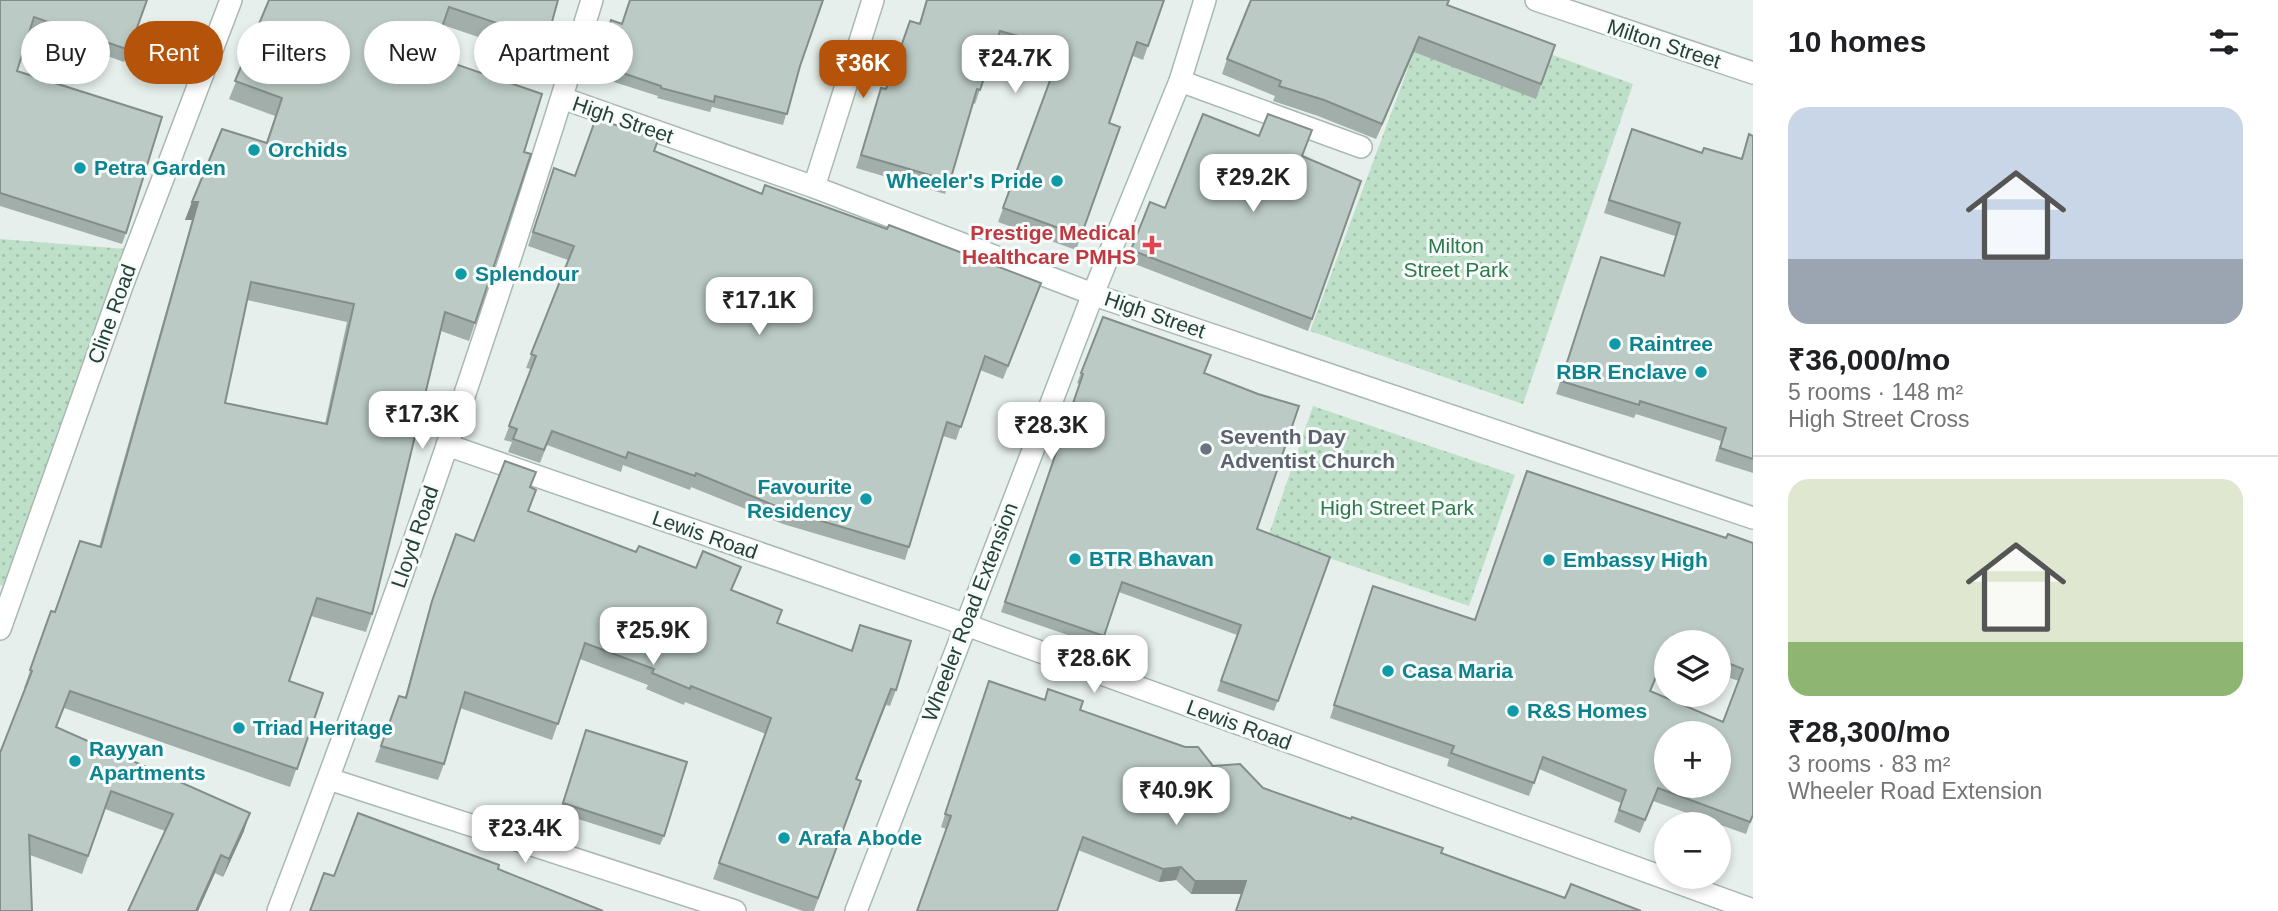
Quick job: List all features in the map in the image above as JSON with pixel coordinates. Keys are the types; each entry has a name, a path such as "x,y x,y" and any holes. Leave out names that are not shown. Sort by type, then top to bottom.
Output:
{"street":[{"name":"Cline Road","path":"0,629 121,286 231,0"},
{"name":"Lloyd Road","path":"278,911 329,779 447,445 592,0"},
{"path":"814,187 873,0"},
{"name":"Wheeler Road Extension","path":"856,911 1093,294 1180,81 1205,0"},
{"name":"Milton Street","path":"1535,0 1753,73"},
{"path":"1180,81 1360,147"},
{"name":"High Street","path":"562,98 814,187 1093,294 1753,518"},
{"name":"Lewis Road","path":"447,445 965,626 1753,911"},
{"path":"329,779 735,911"}],"green space":[{"name":"Milton Street Park","path":"1495,34 1633,84 1523,404 1310,331 1414,52"},
{"path":"0,239 126,249 8,587 0,585"},
{"name":"High Street Park","path":"1313,406 1515,475 1469,606 1268,537"}],"building":[{"name":"Petra Garden","path":"0,0 147,0 139,21 124,21 124,48 110,43 110,21 46,21 34,17 33,21 21,21 21,58 17,71 21,72 21,84 58,84 162,117 126,233 0,193"},
{"path":"269,0 558,0 552,21 491,21 449,7 444,21 364,21 364,84 460,84 460,66 474,71 474,84 513,84 542,94 524,152 531,154 475,323 445,312 372,614 317,598 289,681 323,693 297,769 70,691 56,727 250,813 229,859 221,855 196,911 128,911 173,814 111,791 88,856 29,835 32,911 0,911 0,753 32,671 30,670 51,611 55,612 80,541 101,547 198,202 192,202 222,129 267,143 282,98 243,84 350,84 350,21 260,21","holes":["251,282 354,304 327,424 225,403"]},
{"path":"630,0 823,0 787,114 715,96 714,102 661,88 633,77 633,21 623,21"},
{"path":"927,0 1164,0 1148,46 1137,42 1109,123 1120,127 1081,236 1003,208 1062,48 1000,31 980,90 977,89 950,181 861,155 881,88 886,89 910,21 920,24"},
{"path":"1251,0 1449,0 1447,5 1555,45 1541,84 1419,37 1382,124 1324,100 1279,86 1281,81 1227,59"},
{"path":"1203,114 1259,136 1268,114 1312,130 1302,156 1361,181 1312,319 1131,250 1150,202 1165,208"},
{"path":"596,118 658,140 654,151 762,194 765,185 887,229 889,225 1041,283 1008,366 985,356 961,427 947,422 909,547 788,511 696,473 695,476 628,452 626,458 552,431 544,450 513,439 517,429 509,426 536,356 531,354 574,246 533,232 554,168 575,176"},
{"path":"1632,129 1702,153 1704,148 1742,159 1749,134 1753,136 1753,459 1720,448 1726,428 1640,401 1639,405 1561,381 1601,257 1664,276 1680,223 1609,200"},
{"path":"1103,317 1211,355 1204,373 1258,394 1299,406 1257,529 1330,557 1278,701 1221,681 1241,625 1122,582 1104,636 1005,602 1083,374 1081,373"},
{"path":"505,461 536,472 530,487 536,490 528,511 636,552 639,546 696,568 703,551 741,567 731,590 782,610 777,623 852,651 860,625 911,641 896,690 891,689 856,779 861,781 818,898 719,863 771,718 691,686 690,689 652,673 654,669 585,643 558,724 465,692 444,764 381,746 399,696 406,698 432,601 456,534 474,541"},
{"path":"1527,471 1726,538 1728,534 1753,543 1753,815 1750,822 1731,815 1731,812 1723,812 1685,798 1731,798 1731,721 1723,721 1731,707 1743,669 1731,664 1731,630 1654,630 1654,682 1650,691 1654,693 1654,707 1688,707 1721,721 1654,721 1654,798 1645,820 1619,810 1626,790 1543,757 1534,783 1451,753 1454,746 1334,705 1373,586 1475,620"},
{"path":"989,681 1045,700 1048,689 1083,701 1080,710 1185,747 1198,747 1213,766 1240,764 1263,788 1443,848 1441,853 1565,898 1571,884 1641,911 1236,911 1246,881 1195,881 1181,867 1163,869 1083,837 1057,911 917,911 951,816 945,814"},
{"path":"586,730 687,762 664,836 563,803"},
{"path":"358,813 499,865 498,869 603,911 310,911 324,873 334,876"}],"place":[{"name":"Orchids","path":"254,150"},
{"name":"Petra Garden","path":"80,168"},
{"name":"Wheeler's Pride","path":"1057,181"},
{"name":"Prestige Medical Healthcare PMHS","path":"1152,245"},
{"name":"Splendour","path":"461,274"},
{"name":"Raintree","path":"1615,344"},
{"name":"RBR Enclave","path":"1701,372"},
{"name":"Seventh Day Adventist Church","path":"1206,449"},
{"name":"Favourite Residency","path":"866,499"},
{"name":"BTR Bhavan","path":"1075,559"},
{"name":"Embassy High","path":"1549,560"},
{"name":"Casa Maria","path":"1388,671"},
{"name":"R&S Homes","path":"1513,711"},
{"name":"Triad Heritage","path":"239,728"},
{"name":"Rayyan Apartments","path":"75,761"},
{"name":"Arafa Abode","path":"784,838"}]}
